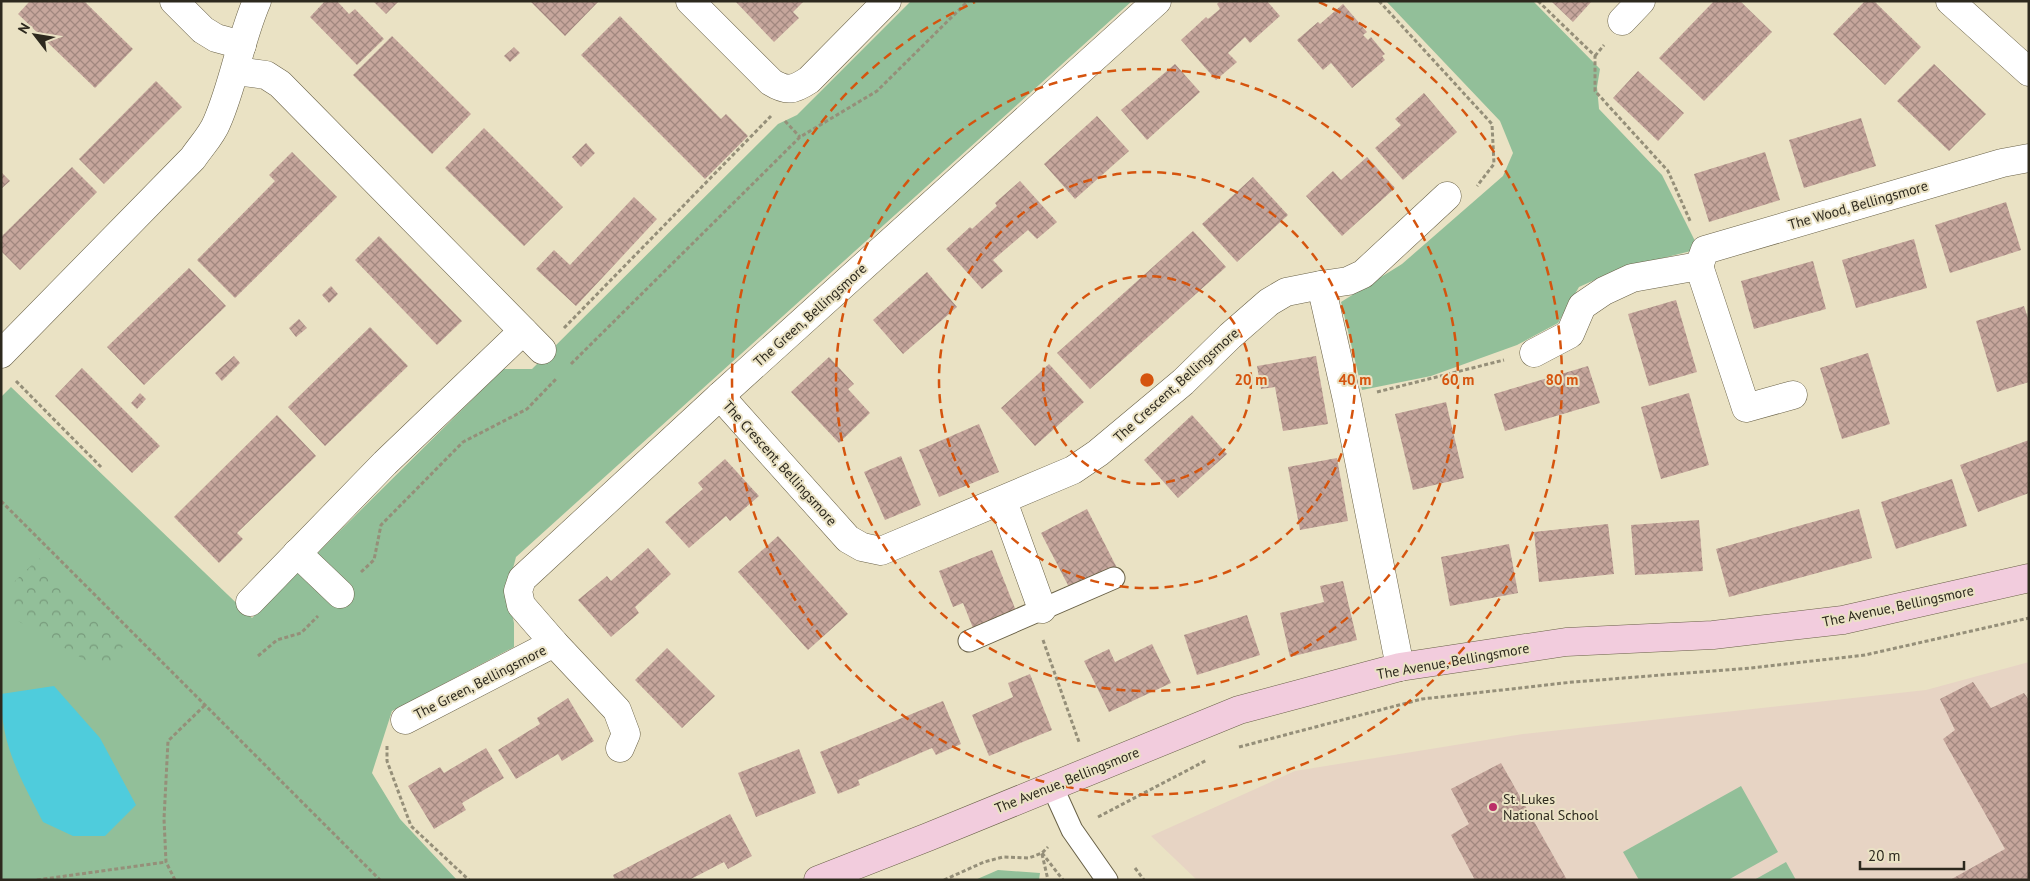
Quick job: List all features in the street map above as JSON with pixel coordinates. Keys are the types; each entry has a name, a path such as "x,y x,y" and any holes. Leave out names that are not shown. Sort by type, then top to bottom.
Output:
{"street":[{"path":"174,1 203,30 216,38 242,45"},
{"path":"3,348 193,158 217,124 236,71 248,22 257,1"},
{"path":"690,1 771,82 778,100 809,80 887,1"},
{"name":"The Green, Bellingsmore","path":"620,748 626,734 617,710 554,643 522,605 518,591 522,579 720,396 1157,1"},
{"path":"1622,21 1641,1"},
{"path":"1950,1 2029,72"},
{"path":"236,71 266,75 280,84 542,350"},
{"name":"The Wood, Bellingsmore","path":"1534,353 1570,334 1582,306 1604,291 1632,278 1702,258 2002,162 2029,158"},
{"name":"The Crescent, Bellingsmore","path":"720,396 848,539 862,547 881,552 1073,470 1098,453 1183,382 1230,336 1269,302 1286,292 1348,281 1363,274 1447,196"},
{"path":"1702,258 1746,408 1793,395"},
{"path":"1321,286 1347,400 1400,668"},
{"path":"250,602 385,463 523,331"},
{"path":"1003,501 1042,609"},
{"path":"297,553 340,594"},
{"name":"The Avenue, Bellingsmore","path":"818,880 928,838 1239,710 1400,668 1566,642 1712,635 1843,620 2029,578"},
{"name":"The Green, Bellingsmore","path":"405,720 554,643"}],"lane":[{"path":"969,641 1114,578"},
{"path":"1052,786 1072,830 1106,880"}],"path":[{"path":"566,370 800,137 877,91 968,1"},
{"path":"1379,1 1492,124 1494,164 1471,194 1447,196"},
{"path":"1538,1 1595,56 1595,91 1668,171 1698,240 1702,258"},
{"path":"542,350 778,100 800,137"},
{"path":"1347,400 1534,353"},
{"path":"258,656 277,640 301,633 374,560 381,525 463,442 527,409 559,376"},
{"path":"15,380 102,468"},
{"path":"1,501 380,880"},
{"path":"1042,609 1041,636 1089,771"},
{"path":"1234,748 1422,699 1573,682 1751,668 1865,655 2029,618"},
{"path":"175,880 166,862 164,819 168,741 205,705"},
{"path":"405,720 388,722 387,761 411,826 469,880"},
{"path":"944,880 984,862 1003,857 1029,858 1042,853 1056,839 1072,830 1208,760"},
{"path":"1042,853 1048,880"},
{"path":"1042,853 1063,880"},
{"path":"37,880 166,862"}],"shaded area":[{"path":"2029,662 2029,880 1197,880 1151,836 1295,771 1523,734 1926,690"}],"green space":[{"path":"911,1 1132,1 516,557 507,591 514,623 514,647 392,711 372,773 400,819 457,880 1,880 1,397 11,387 252,618 503,369 532,369 778,124 797,115"},
{"path":"1386,1 1533,1 1600,69 1597,87 1599,109 1662,175 1699,249 1619,269 1579,287 1558,323 1517,345 1431,376 1362,390 1341,302 1402,264 1503,176 1513,153 1500,121"},
{"path":"39,558 126,643 104,671 13,618 14,582"},
{"path":"1741,786 1778,852 1728,880 1639,880 1623,852"},
{"path":"1786,862 1796,880 1754,880"},
{"path":"998,870 1040,873 1039,880 975,880"}],"water":[{"path":"54,686 100,738 136,805 105,836 73,836 43,822 13,761 4,730 1,694"}],"building":[{"path":"30,1 84,1 133,49 95,88 18,14"},
{"path":"325,1 337,1 349,14 355,9 384,39 357,65 310,17"},
{"path":"373,1 399,1 386,14"},
{"path":"530,1 599,1 565,36"},
{"path":"735,1 804,1 793,12 799,18 774,42"},
{"path":"1220,1 1267,1 1280,16 1250,43 1245,37 1228,53 1237,62 1216,80 1181,40 1206,17 1208,19 1220,9 1217,4"},
{"path":"1551,1 1592,1 1573,22"},
{"path":"1714,1 1740,1 1772,32 1704,101 1659,58"},
{"path":"1865,1 1874,1 1921,47 1885,85 1833,34"},
{"path":"1343,4 1367,32 1363,35 1368,40 1371,37 1385,54 1382,56 1385,60 1352,88 1331,63 1323,70 1297,40 1318,22 1320,24"},
{"path":"620,16 721,119 726,114 748,136 705,179 581,55"},
{"path":"392,36 471,114 432,154 353,75"},
{"path":"514,47 520,53 510,62 504,56"},
{"path":"1175,64 1200,92 1147,140 1121,110"},
{"path":"1934,64 1986,114 1949,151 1897,101"},
{"path":"1638,71 1684,113 1658,141 1613,98"},
{"path":"156,81 182,107 104,184 79,159"},
{"path":"1424,93 1457,132 1403,180 1375,148 1401,125 1395,119"},
{"path":"1097,116 1129,151 1075,199 1044,164"},
{"path":"1861,118 1876,166 1804,188 1789,140"},
{"path":"484,128 563,207 524,246 445,168"},
{"path":"586,143 595,153 581,167 572,157"},
{"path":"292,152 337,197 235,298 197,260 275,181 269,175"},
{"path":"1765,152 1780,200 1709,222 1694,174"},
{"path":"1367,157 1395,188 1342,236 1306,196 1333,171 1341,180"},
{"path":"72,167 97,192 20,270 1,251 1,237"},
{"path":"1,172 10,181 1,189"},
{"path":"1253,177 1288,215 1237,262 1202,224"},
{"path":"1020,181 1057,222 1037,239 1028,230 993,260 1003,271 982,289 946,249 970,227 972,229 997,206 995,203"},
{"path":"634,197 657,219 576,306 536,269 554,250 570,265"},
{"path":"2006,202 2021,250 1950,273 1935,225"},
{"path":"1193,231 1226,267 1090,389 1057,353"},
{"path":"379,236 462,321 437,345 355,260"},
{"path":"1914,239 1927,288 1856,308 1842,260"},
{"path":"1813,261 1826,309 1754,329 1741,281"},
{"path":"189,268 226,306 144,385 107,347"},
{"path":"927,272 957,307 903,354 873,320"},
{"path":"331,286 338,294 329,303 322,295"},
{"path":"1676,300 1697,372 1649,386 1628,314"},
{"path":"2024,306 2029,321 2029,382 1997,392 1976,321"},
{"path":"299,319 307,328 296,337 289,328"},
{"path":"370,327 408,366 325,446 288,407"},
{"path":"1868,353 1890,424 1842,439 1820,368"},
{"path":"234,356 240,363 222,381 215,373"},
{"path":"1316,356 1328,424 1283,431 1275,387 1261,389 1257,366"},
{"path":"829,357 854,384 848,389 870,413 839,443 791,392"},
{"path":"1049,364 1084,402 1035,446 1001,408"},
{"path":"1588,366 1600,403 1505,431 1494,394"},
{"path":"82,368 160,446 132,473 55,396"},
{"path":"140,393 146,399 137,409 131,403"},
{"path":"1689,393 1709,465 1661,479 1641,407"},
{"path":"1446,402 1464,478 1413,490 1395,414"},
{"path":"277,415 316,456 237,533 243,539 219,563 174,517"},
{"path":"1192,415 1227,454 1178,498 1144,460"},
{"path":"979,424 999,472 939,497 919,450"},
{"path":"2029,440 2029,493 1978,512 1960,465"},
{"path":"901,456 921,505 885,520 864,472"},
{"path":"1337,458 1348,521 1300,530 1288,467"},
{"path":"725,459 759,496 730,521 726,516 689,548 665,522 703,489 698,483"},
{"path":"1952,479 1967,526 1896,549 1881,502"},
{"path":"1087,509 1117,568 1071,591 1041,533"},
{"path":"1859,509 1872,558 1729,597 1716,549"},
{"path":"1699,520 1703,571 1635,575 1631,525"},
{"path":"1608,524 1614,574 1539,582 1534,532"},
{"path":"778,536 848,614 808,650 738,572"},
{"path":"1509,544 1518,593 1450,606 1441,557"},
{"path":"648,548 671,574 635,607 639,613 611,637 578,600 607,576 611,581"},
{"path":"992,550 1018,616 975,633 963,603 953,607 939,571"},
{"path":"1343,581 1357,640 1290,657 1280,613 1324,602 1320,586"},
{"path":"1247,615 1260,655 1197,675 1184,635"},
{"path":"1152,644 1171,683 1109,712 1084,661 1109,649 1115,662"},
{"path":"667,648 715,696 682,728 635,680"},
{"path":"1030,674 1052,730 989,756 972,715 1013,697 1008,683"},
{"path":"1973,682 1991,708 2024,693 2029,700 2029,880 1950,880 2005,849 1943,739 1955,730 1940,699"},
{"path":"568,698 594,741 562,761 558,754 516,779 498,750 540,724 537,718"},
{"path":"943,701 961,744 936,755 932,748 858,780 860,785 838,794 820,752"},
{"path":"486,748 504,778 462,803 466,810 434,829 408,786 440,767 444,773"},
{"path":"799,749 816,793 756,817 738,773"},
{"name":"St. Lukes National School","path":"1501,763 1567,880 1475,880 1451,835 1469,824 1451,789"},
{"path":"730,814 752,856 728,869 724,862 689,880 615,880 613,875"}],"place":[{"name":"St. Lukes National School","path":"1493,807"}]}
